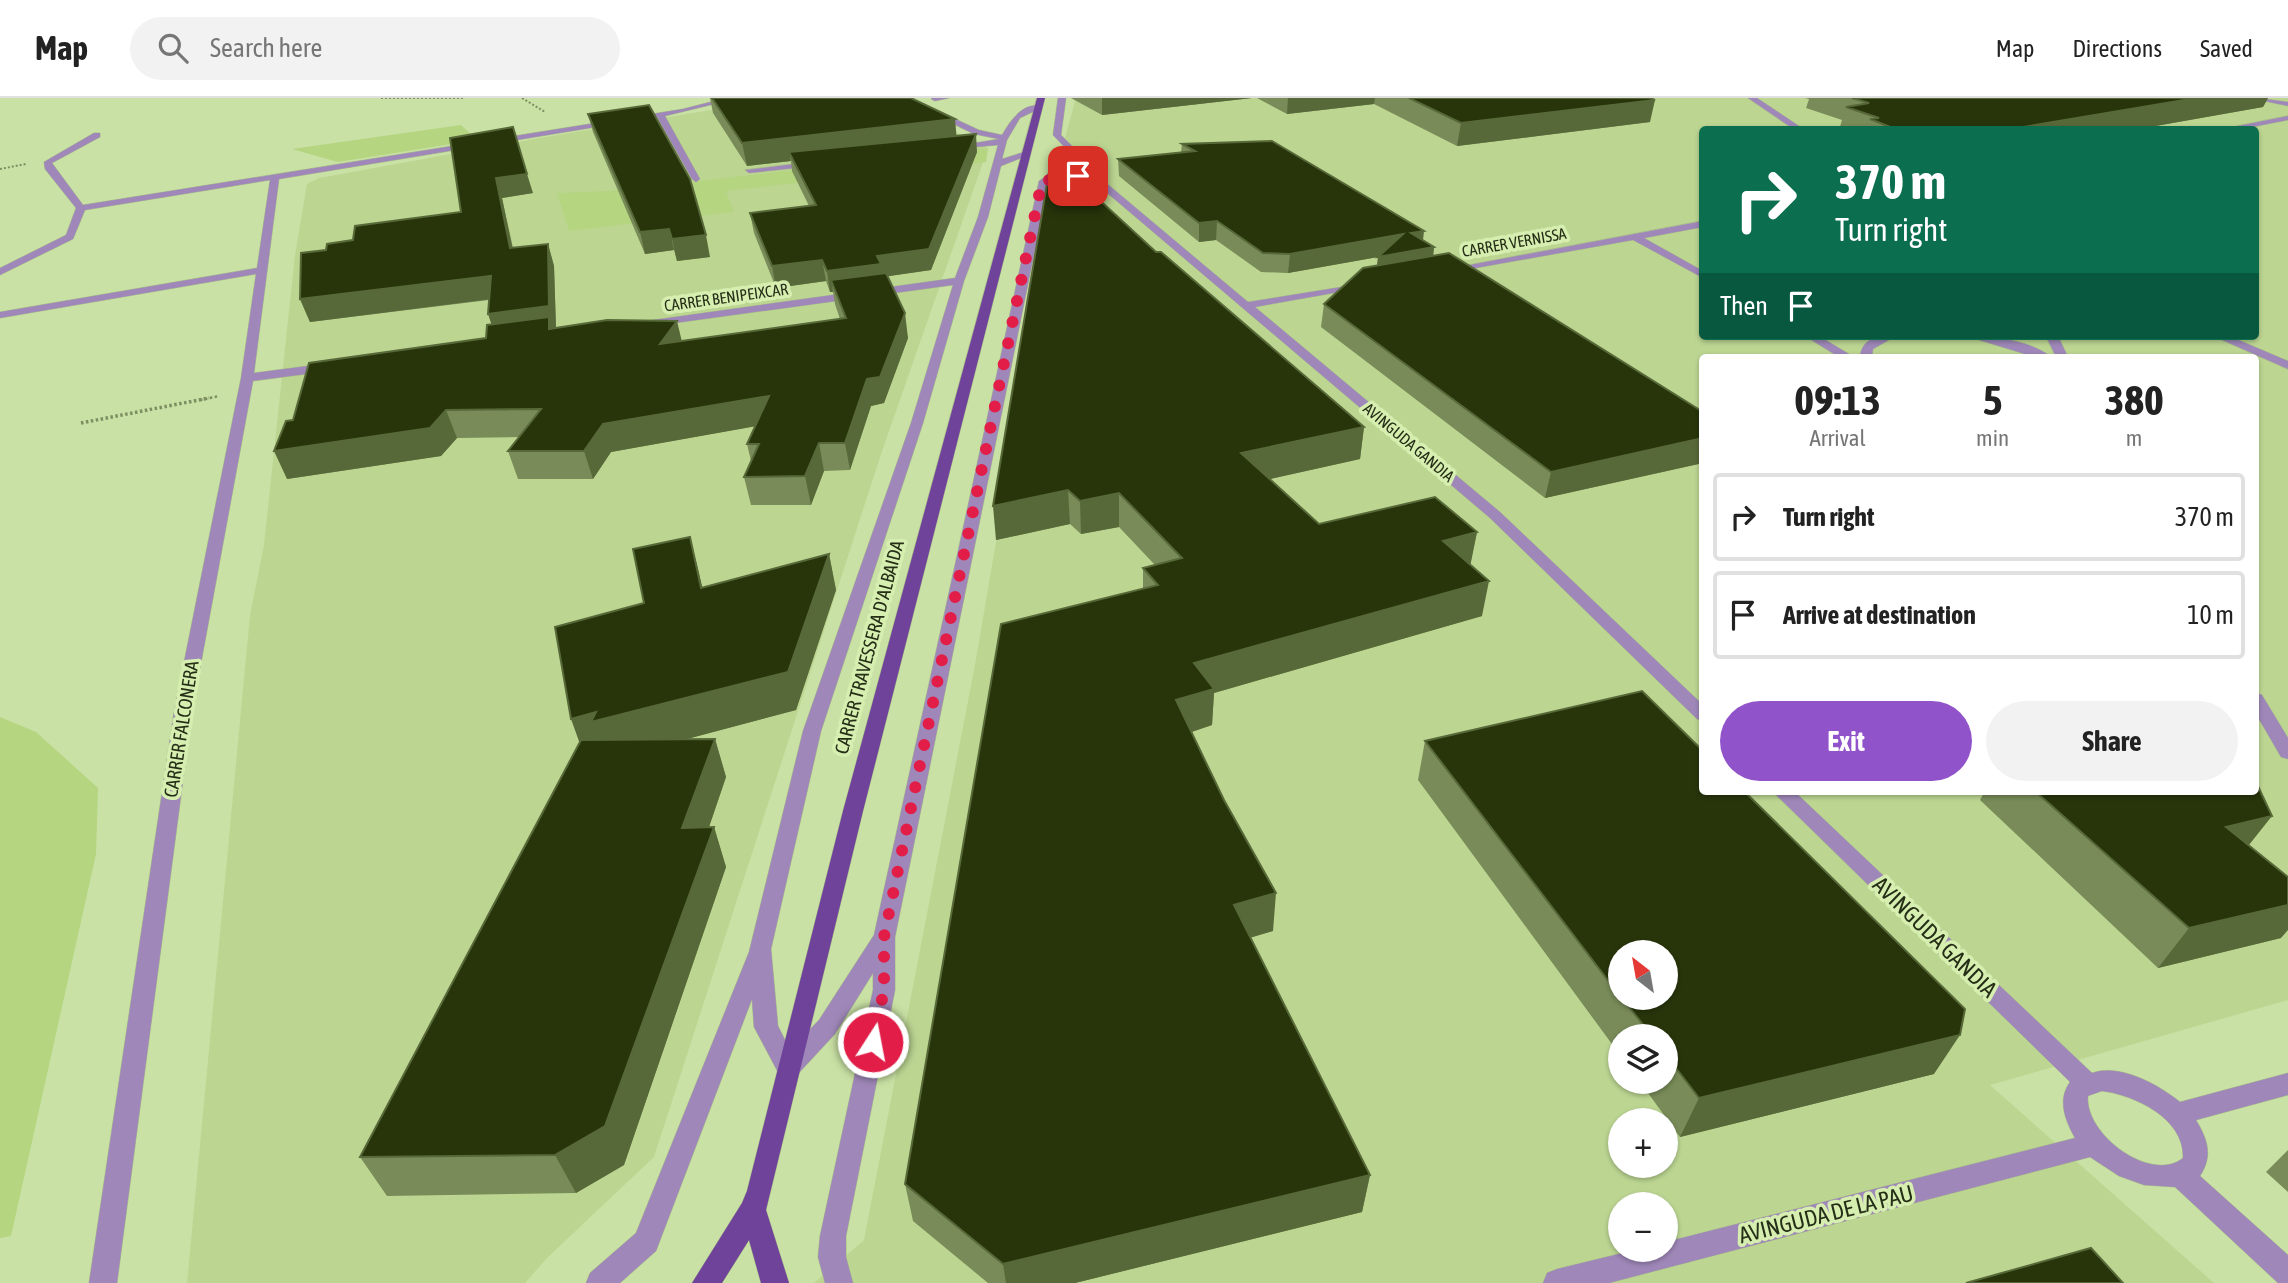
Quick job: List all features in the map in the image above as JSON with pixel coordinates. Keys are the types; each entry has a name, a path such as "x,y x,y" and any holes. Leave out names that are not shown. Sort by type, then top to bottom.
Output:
{"main road":[{"name":"CARRER TRAVESSERA D'ALBAIDA","path":"706,1283 753,1210 940,476 1040,102"},
{"path":"753,1210 775,1283"}],"street":[{"path":"81,208 660,115 735,98"},
{"path":"904,98 969,128 1003,140"},
{"path":"935,99 945,98"},
{"name":"AVINGUDA GANDIA","path":"1062,98 1057,135 1101,178 1102,184 1495,515 1699,711"},
{"path":"1752,98 1795,126"},
{"path":"2262,98 2288,104"},
{"path":"1024,100 1040,102"},
{"path":"600,1283 646,1242 760,949 811,731 885,520 959,281 983,217 1003,140 1017,116 1040,102"},
{"path":"660,115 696,179"},
{"path":"2243,126 2288,118"},
{"path":"81,208 48,167 48,162 97,135"},
{"path":"949,148 1003,140"},
{"path":"997,164 1027,154"},
{"path":"839,1283 832,1257 833,1236 884,990 884,937 1042,181 1079,158"},
{"path":"749,170 829,161"},
{"path":"1042,181 1078,176 1102,184"},
{"name":"CARRER FALCONERA","path":"103,1283 183,712 245,385 264,270 275,177"},
{"path":"0,272 70,237 81,208"},
{"name":"CARRER VERNISSA","path":"1436,272 1699,225"},
{"path":"1636,237 1699,273"},
{"path":"0,314 264,270"},
{"name":"CARRER BENIPEIXCAR","path":"630,326 959,281"},
{"path":"1248,305 1369,284"},
{"path":"1818,340 1842,354"},
{"path":"1866,354 1867,348 1878,340"},
{"path":"1989,340 2038,354"},
{"path":"2229,340 2288,365"},
{"path":"245,385 340,366"},
{"path":"2259,704 2288,753"},
{"name":"AVINGUDA GANDIA","path":"1786,795 2087,1083"},
{"path":"760,949 766,1027 788,1069 827,1027 884,937"},
{"path":"2118,1082 2137,1088 2176,1114 2197,1144 2198,1159 2191,1170 2180,1175 2158,1176 2136,1170 2095,1144 2075,1115 2073,1101 2077,1090 2087,1083 2118,1082"},
{"path":"2176,1114 2288,1084"},
{"name":"AVINGUDA DE LA PAU","path":"1557,1283 2095,1144"},
{"path":"2180,1175 2288,1273"}],"path":[{"path":"381,98 464,98"},
{"path":"81,422 245,385"}],"shaded area":[{"path":"758,98 932,121 988,148 881,454 654,1157 547,1258 525,1283 187,1283 250,615 264,545 295,255 307,184 319,178 539,138 736,106"},
{"path":"1076,98 2288,98 2288,1000 1990,1085 2214,1283 814,1283 864,1240 975,665 1023,384 1052,185"},
{"path":"461,125 477,140 338,162 292,149"},
{"path":"988,148 986,162 726,191 734,212 569,231 557,193 609,191"},
{"path":"0,717 36,732 98,788 96,854 11,1236 0,1238"}],"building":[{"path":"712,98 911,98 955,119 742,143"},
{"path":"1409,98 1650,98 1655,100 1461,123"},
{"path":"1852,98 2196,98 2029,126 1888,126 1870,119 1879,118 1846,107 1869,103"},
{"path":"649,105 690,179 706,235 672,239 669,229 640,232 588,114"},
{"path":"513,127 527,174 496,178 510,248 548,244 549,306 488,314 491,276 300,299 301,253 326,250 327,244 353,240 355,226 461,212 450,138"},
{"path":"976,134 929,249 877,256 881,264 827,271 822,260 772,266 750,213 816,205 789,152"},
{"path":"1272,141 1424,231 1411,233 1434,247 1378,257 1403,234 1290,254 1263,253 1217,221 1199,223 1118,159 1195,151 1182,144"},
{"path":"1051,160 1056,160 1156,252 1161,252 1364,427 1241,453 1319,524 1435,497 1477,532 1443,541 1489,581 1194,663 1214,689 1176,700 1224,800 1276,893 1234,905 1370,1175 1003,1264 905,1184 1001,624 1158,585 1143,568 1182,558 1119,493 1080,501 1068,490 993,506"},
{"path":"1449,253 1699,409 1699,439 1551,472 1324,304 1363,268"},
{"path":"886,273 905,313 880,377 867,379 845,443 819,443 805,476 744,477 759,444 747,444 769,396 603,424 584,451 508,451 541,409 446,410 430,428 274,451 286,421 293,420 309,363 486,338 487,325 549,317 549,329 607,320 677,321 660,344 846,318 831,280"},
{"path":"690,537 701,588 829,554 788,672 591,722 596,712 571,719 555,627 644,603 633,549"},
{"path":"1642,691 1699,747 1699,795 1748,795 1965,1009 1960,1035 1699,1098 1678,1071 1678,1024 1643,1024 1631,1010 1678,1010 1678,940 1608,940 1608,980 1425,741"},
{"path":"715,739 682,828 714,827 605,1126 555,1155 360,1157 581,740"},
{"path":"2259,788 2272,816 2226,827 2288,877 2288,905 2189,928 2039,795 2259,795"},
{"path":"2091,1248 2123,1283 1966,1283"}],"route":[{"path":"873,1042 884,990 884,937 1042,181 1078,176"}]}
